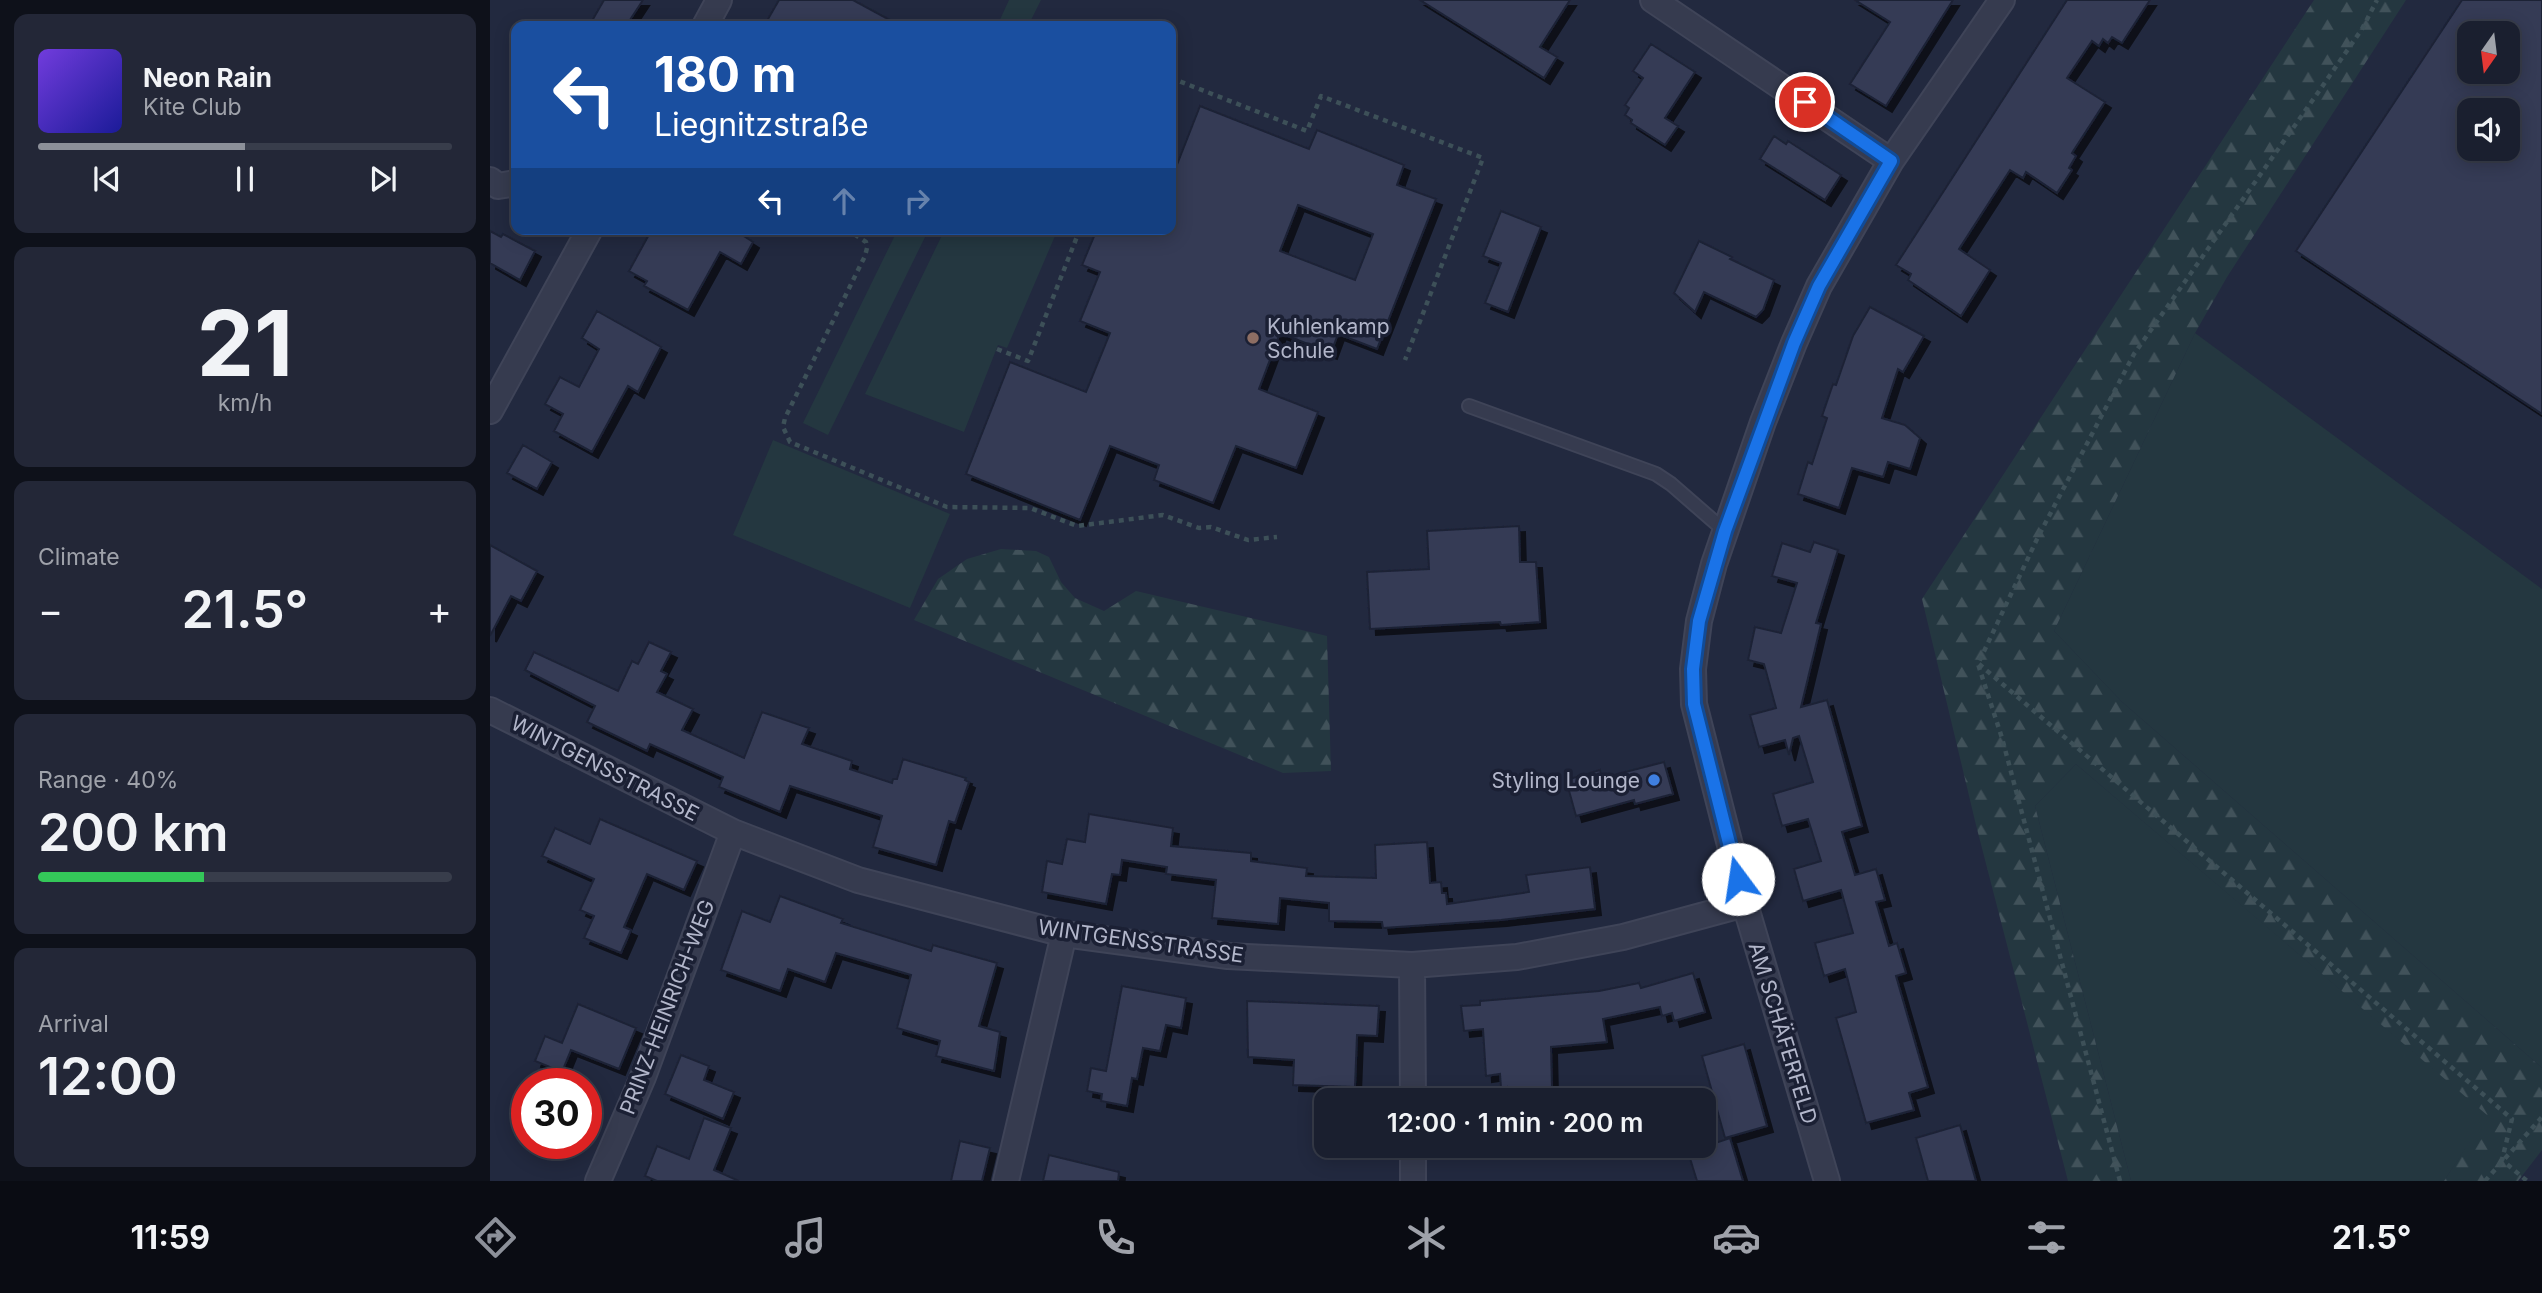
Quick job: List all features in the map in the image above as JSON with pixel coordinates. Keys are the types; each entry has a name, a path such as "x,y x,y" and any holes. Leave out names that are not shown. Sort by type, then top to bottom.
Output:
{"street":[{"path":"708,21 719,0"},
{"path":"1654,0 1891,161"},
{"name":"AM SCHÄFERFELD","path":"1827,1181 1745,904 1694,704 1693,669 1699,621 1725,531 1768,410 1819,286 1891,161 2002,0"},
{"path":"490,180 498,186 511,184"},
{"path":"490,411 587,235"},
{"name":"WINTGENSSTRASSE","path":"490,710 733,832 858,880 1064,934 1228,956 1412,965 1517,957 1610,940 1745,904"},
{"name":"PRINZ-HEINRICH-WEG","path":"598,1181 643,1077 733,832"},
{"path":"1006,1181 1064,934"},
{"path":"1412,965 1413,1088"},
{"path":"1413,1158 1413,1181"}],"lane":[{"path":"1469,406 1656,474 1725,531"}],"path":[{"path":"2120,1181 2002,737 1978,664 2039,537 2134,354 2325,83 2362,29 2377,0"},
{"path":"1176,80 1307,131 1321,96 1483,158 1405,360"},
{"path":"855,235 866,242 865,256 785,418 783,427 790,442 947,507 1030,508 1077,526 1163,515 1199,528 1211,527 1248,540 1277,537"},
{"path":"997,349 1028,361 1078,235"},
{"path":"1978,664 2512,1119 2502,1160"},
{"path":"2485,1181 2542,1117"},
{"path":"2502,1160 2527,1181"}],"green space":[{"path":"1009,0 1041,0 1030,21 999,21"},
{"path":"2314,0 2406,0 2227,277 2195,333 2054,631 2122,702 2542,1068 2542,1150 2518,1181 2444,1181 2487,1115 2076,764 2035,806 2131,1181 2068,1181 1976,825 1922,599"},
{"path":"895,235 926,235 828,435 803,423"},
{"path":"942,235 1055,235 1007,348 998,345 964,432 865,394"},
{"path":"2195,333 2542,589 2542,1068 2122,702 2054,631"},
{"path":"773,440 950,514 910,608 733,535"},
{"path":"1001,549 1036,551 1049,557 1061,582 1075,598 1104,611 1136,591 1327,636 1331,771 1283,773 914,620 938,579 967,559"},
{"path":"2076,764 2488,1115 2444,1181 2131,1181 2035,806"}],"building":[{"path":"604,0 643,0 629,21 592,21"},
{"path":"779,0 853,0 892,21 767,21"},
{"path":"1420,0 1570,0 1540,47 1557,57 1544,78"},
{"path":"1855,0 1953,0 1886,106 1850,84 1890,22"},
{"path":"2067,0 2150,0 2122,43 2112,37 2108,43 2103,39 2099,46 2092,41 2067,78 2105,102 2072,153 2076,156 2069,168 2072,170 2057,193 2026,172 2023,178 2010,170 1959,249 1990,270 1961,316 1908,280 1911,274 1896,265"},
{"path":"2462,0 2542,0 2542,414 2296,251"},
{"path":"1651,44 1695,72 1665,118 1678,126 1665,145 1631,123 1632,120 1625,115 1629,108 1625,105 1643,78 1633,71"},
{"path":"1200,106 1309,149 1317,130 1404,165 1397,185 1436,199 1377,349 1338,334 1331,353 1280,333 1259,389 1318,412 1296,468 1236,446 1213,503 1154,480 1159,465 1110,446 1080,520 966,474 1010,362 1086,392 1110,333 1080,321 1100,272 1082,265 1094,235 1176,235 1176,167","holes":["1298,205 1373,234 1355,280 1280,251"]},
{"path":"1774,136 1786,144 1788,141 1841,175 1825,200 1760,159"},
{"path":"1501,211 1541,227 1508,312 1485,303 1501,263 1483,256"},
{"path":"490,231 501,237 503,234 535,251 520,280 490,263"},
{"path":"649,235 742,235 753,242 741,264 720,252 688,310 644,286 647,281 629,271"},
{"path":"1699,241 1774,280 1763,310 1756,317 1704,292 1695,312 1674,293"},
{"path":"1870,307 1924,336 1903,372 1898,369 1882,418 1905,425 1920,438 1910,469 1888,462 1883,477 1852,468 1839,508 1798,494 1808,462 1812,464 1827,418 1822,416 1833,384 1836,385 1853,336"},
{"path":"597,311 661,347 638,392 628,386 592,452 554,431 563,414 545,404 560,377 579,387 599,349 582,338"},
{"path":"523,445 552,462 537,489 507,473"},
{"path":"1519,526 1520,562 1536,562 1540,622 1370,629 1367,572 1429,569 1427,531"},
{"path":"1814,542 1838,550 1816,623 1821,624 1801,707 1827,700 1862,826 1842,832 1855,875 1876,869 1885,900 1876,902 1889,946 1897,943 1906,973 1896,976 1928,1087 1909,1093 1914,1110 1866,1123 1836,1018 1856,1012 1845,969 1824,976 1815,943 1853,933 1841,890 1803,901 1794,869 1821,861 1808,819 1782,826 1773,794 1813,782 1799,736 1793,738 1789,755 1785,740 1759,747 1750,715 1776,708 1764,664 1748,660 1755,627 1781,633 1797,583 1772,576 1782,543 1810,552"},
{"path":"490,545 537,571 521,601 511,596 490,636"},
{"path":"649,642 671,652 661,671 667,674 657,692 693,709 682,730 744,758 762,712 809,728 802,744 852,761 850,769 892,783 893,779 897,779 903,759 966,778 969,782 955,823 949,821 936,865 873,847 882,816 790,786 780,812 719,787 723,777 650,744 647,751 587,722 595,706 525,670 534,652 618,691 632,661 638,664"},
{"path":"1664,762 1673,794 1635,804 1634,800 1576,816 1566,780 1600,770 1602,778"},
{"path":"1089,814 1173,828 1171,846 1251,853 1251,861 1307,868 1306,876 1376,878 1375,845 1427,842 1430,883 1441,882 1447,904 1529,892 1526,875 1590,867 1595,909 1501,920 1383,928 1382,922 1329,921 1329,903 1280,898 1278,924 1212,918 1216,880 1166,874 1167,867 1122,860 1120,875 1112,874 1106,904 1042,892 1047,861 1062,864 1067,839 1085,842"},
{"path":"600,819 697,861 684,890 647,874 624,927 631,930 621,953 584,938 594,916 580,910 594,879 542,856 555,828 590,844"},
{"path":"780,896 843,919 841,923 931,951 933,945 997,963 979,1026 1000,1032 994,1071 936,1056 940,1041 897,1028 911,975 836,953 825,982 788,969 780,991 721,970 742,911 770,922"},
{"path":"1693,973 1705,1012 1674,1021 1672,1013 1662,1016 1660,1007 1603,1019 1607,1042 1551,1047 1552,1088 1501,1088 1500,1074 1486,1076 1483,1029 1464,1031 1461,1006 1480,1005 1480,1001 1599,991 1639,983 1641,988"},
{"path":"1122,986 1186,998 1181,1028 1166,1025 1160,1051 1143,1048 1137,1079 1132,1078 1127,1106 1101,1101 1102,1094 1087,1091 1091,1068 1106,1071"},
{"path":"1247,1001 1379,1006 1377,1036 1357,1035 1355,1087 1293,1085 1294,1060 1248,1057"},
{"path":"578,1004 636,1028 619,1069 571,1050 564,1068 552,1068 535,1061 545,1036 562,1043"},
{"path":"1744,1044 1767,1126 1725,1138 1716,1106 1716,1088 1711,1088 1702,1056"},
{"path":"681,1055 709,1066 704,1080 734,1092 723,1119 665,1094"},
{"path":"704,1118 731,1128 714,1170 739,1181 657,1181 645,1176 657,1146 689,1159"},
{"path":"1960,1125 1976,1181 1928,1181 1916,1138"},
{"path":"1730,1138 1743,1181 1697,1181 1690,1158 1716,1158 1716,1143"},
{"path":"960,1141 990,1148 982,1181 951,1181"},
{"path":"1049,1155 1119,1172 1118,1181 1043,1181"}],"place":[{"name":"Kuhlenkamp Schule","path":"1253,338"},
{"name":"Styling Lounge","path":"1654,780"}],"route":[{"path":"1738,879 1694,704 1693,669 1699,621 1725,531 1794,343 1819,286 1891,161 1805,102"}]}
